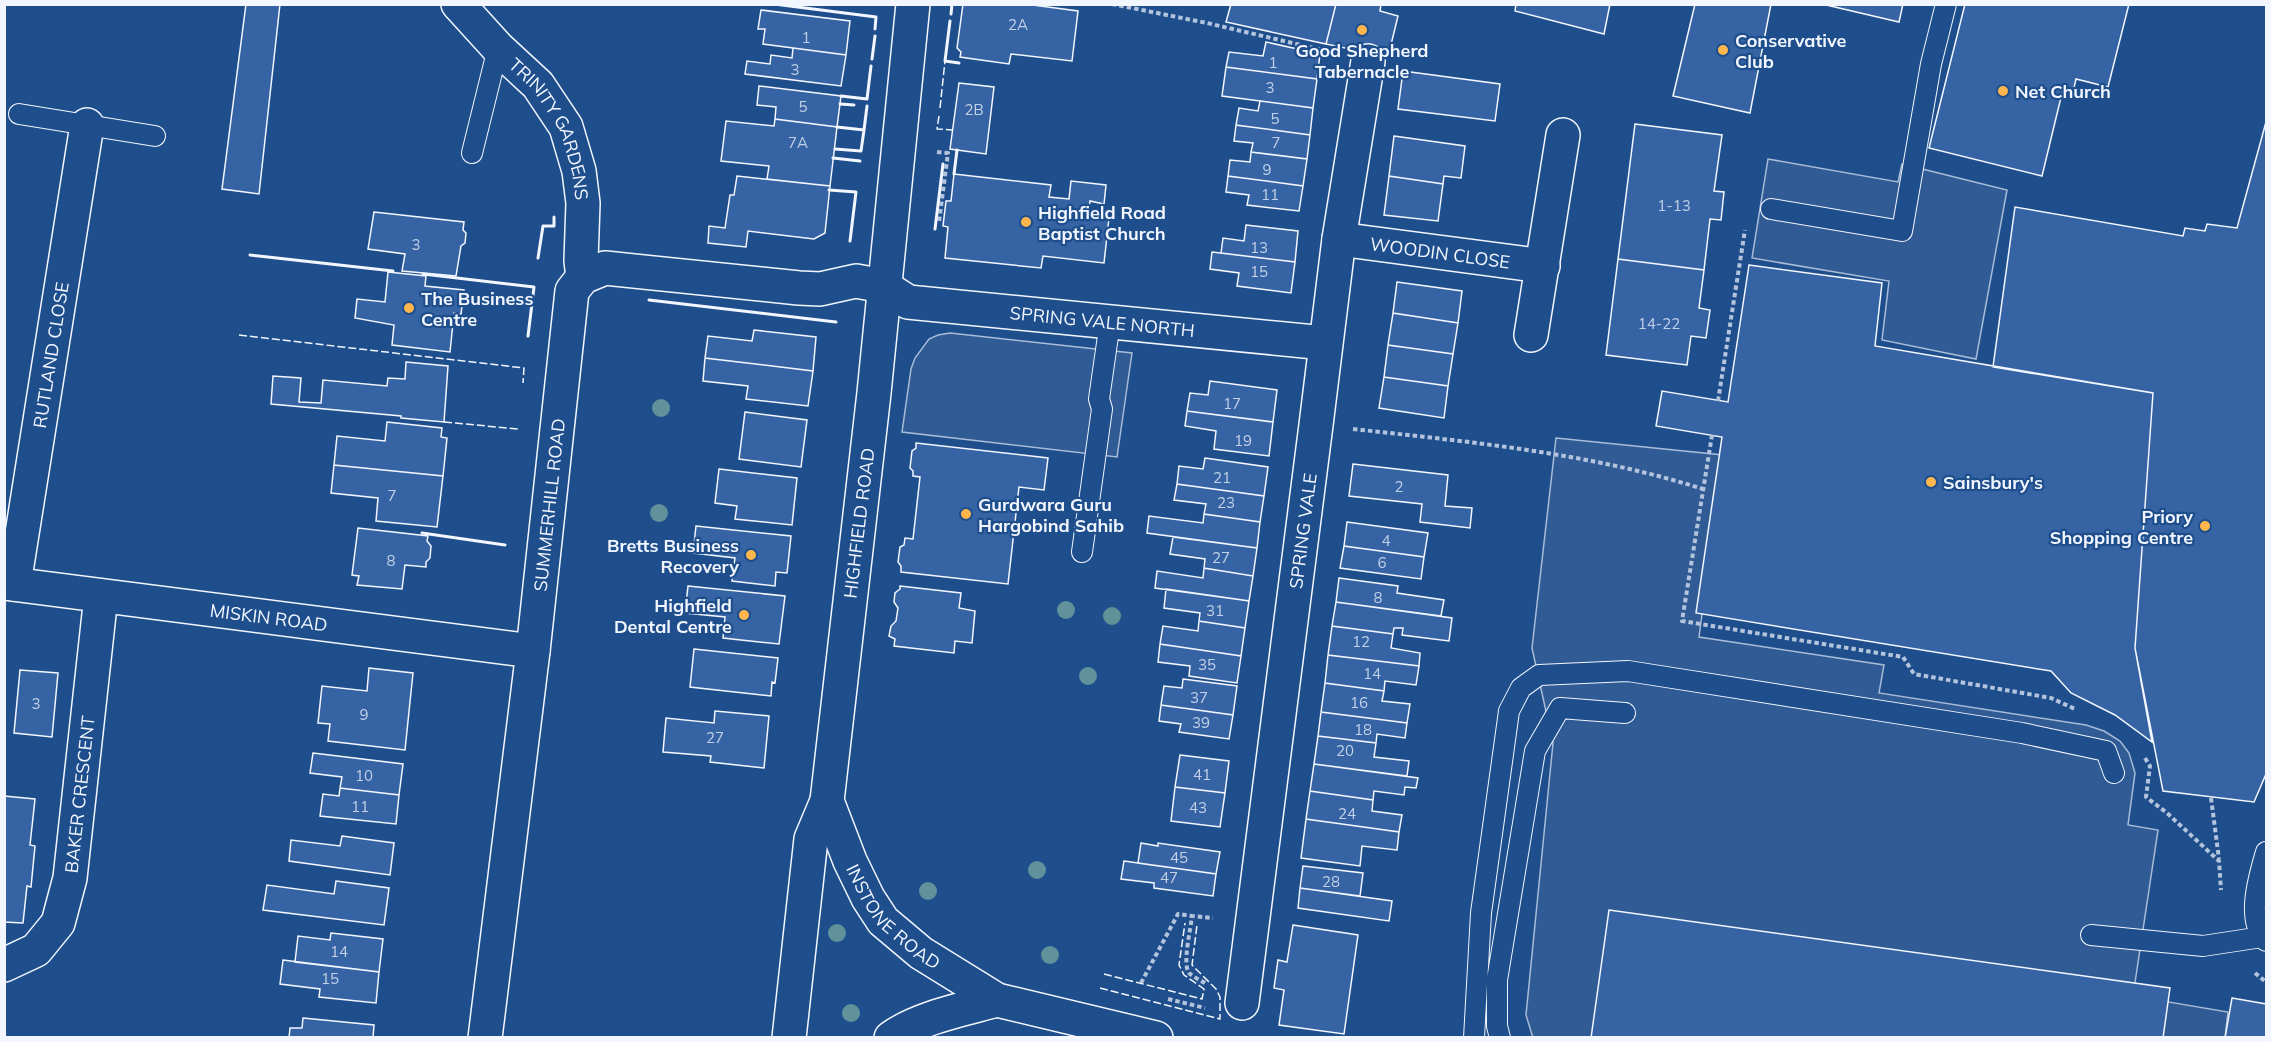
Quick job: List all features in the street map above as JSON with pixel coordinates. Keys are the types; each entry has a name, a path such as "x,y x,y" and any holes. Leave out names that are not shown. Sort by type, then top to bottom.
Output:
{"street":[{"name":"TRINITY GARDENS","path":"458,4 498,48 538,85 566,127 579,171 583,277"},
{"name":"HIGHFIELD ROAD","path":"789,1038 811,839 827,801 874,393 913,4"},
{"name":"SPRING VALE","path":"1226,1006 1252,922 1339,239 1368,61"},
{"name":"RUTLAND CLOSE","path":"9,584 87,125"},
{"path":"1531,335 1563,135"},
{"name":"WOODIN CLOSE","path":"1339,239 1543,266"},
{"path":"583,277 605,268 799,288 820,289 856,281 884,286"},
{"name":"SUMMERHILL ROAD","path":"485,1038 533,651 572,291 583,277"},
{"name":"SPRING VALE NORTH","path":"884,286 908,302 1325,344"},
{"name":"MISKIN ROAD","path":"9,584 533,651"},
{"name":"BAKER CRESCENT","path":"4,965 36,951 58,923 70,878 101,596"},
{"name":"INSTONE ROAD","path":"827,801 850,861 868,898 884,921 921,953 997,1000 1156,1038"},
{"path":"891,1038 900,1030 997,1000"}],"lane":[{"path":"1771,209 1902,231 1931,64 1946,4"},
{"path":"472,153 498,48"},
{"path":"19,114 155,136"},
{"path":"1082,552 1102,409 1099,399 1110,322"},
{"path":"1474,1038 1481,913 1509,711 1521,688 1539,675 1628,671 2022,733 2106,751 2114,773"},
{"path":"1500,1038 1497,1026 1497,980 1535,751 1560,708 1625,713"},
{"path":"2091,936 2203,946 2264,939 2254,907 2266,852"}],"path":[{"path":"1112,4 1207,23 1368,61"},
{"path":"1718,401 1746,226 1771,209"},
{"path":"1316,425 1554,453 1654,473 1703,489"},
{"path":"2211,798 2219,861"},
{"path":"1141,983 1178,914 1252,922"},
{"path":"1192,916 1186,968 1190,974 1208,987"},
{"path":"1167,998 1226,1006"}],"shaded area":[{"path":"1768,159 1898,182 1902,164 2007,190 1976,359 1882,340 1889,281 1752,258"},
{"path":"950,333 1132,353 1117,457 902,432 911,369 915,358 929,339"},
{"path":"1556,438 1723,455 1699,637 1884,665 1879,693 2086,725 2104,731 2120,741 2129,753 2135,773 2128,825 2158,830 2133,996 2228,1012 2225,1038 1533,1038 1526,1015 1553,743 1532,648"}],"building":[{"path":"246,4 280,4 259,194 222,189"},
{"path":"963,4 1025,4 1078,11 1072,61 1011,54 1009,64 960,57 961,52 957,48"},
{"path":"1231,4 1336,4 1326,44 1226,22"},
{"name":"Good Shepherd Tabernacle","path":"1336,4 1381,4 1380,11 1398,16 1388,57 1326,44"},
{"path":"1516,4 1610,4 1604,34 1515,11"},
{"name":"Conservative Club","path":"1695,4 1771,4 1750,113 1673,96"},
{"path":"1822,4 1903,4 1899,22"},
{"name":"Net Church","path":"1965,4 2129,4 2108,87 2076,79 2073,92 2063,89 2042,176 1929,148"},
{"path":"761,10 850,21 846,55 763,44 765,29 758,29"},
{"path":"1266,42 1320,54 1317,79 1226,67 1229,52 1263,56"},
{"path":"793,48 846,55 841,86 745,74 747,61 770,64 771,55 792,58"},
{"path":"1226,67 1317,79 1313,108 1222,96"},
{"path":"1403,71 1500,84 1495,121 1398,109"},
{"path":"959,83 994,87 986,154 950,149"},
{"path":"759,86 841,96 837,127 775,119 776,107 757,105"},
{"path":"1260,101 1313,108 1310,135 1236,125 1239,108 1258,111"},
{"path":"775,119 837,127 830,186 767,179 769,166 721,161 726,121 774,126"},
{"name":"Priory Shopping Centre","path":"2266,122 2266,774 2254,802 2163,791 2135,648 2153,393 1993,367 2015,207 2183,236 2185,228 2205,231 2207,224 2237,228"},
{"path":"1635,124 1722,135 1714,191 1724,192 1721,220 1710,219 1704,270 1618,259"},
{"path":"1236,125 1310,135 1307,159 1251,152 1253,143 1234,141"},
{"path":"1394,136 1465,146 1461,178 1444,176 1443,184 1389,176"},
{"path":"1251,152 1307,159 1303,186 1228,176 1230,160 1250,162"},
{"name":"Highfield Road Baptist Church","path":"954,174 1051,185 1049,197 1069,199 1071,181 1106,185 1104,204 1090,201 1088,215 1109,218 1104,263 1043,256 1041,268 945,258 948,227 943,226 946,201 951,201"},
{"path":"737,176 830,186 825,233 814,239 748,231 746,247 708,243 709,226 725,228 730,195 734,195"},
{"path":"1228,176 1303,186 1299,211 1247,205 1249,195 1226,192"},
{"path":"1389,176 1443,184 1438,221 1384,215"},
{"path":"374,212 464,222 465,243 461,246 456,276 402,271 405,254 368,249"},
{"path":"1246,225 1298,231 1295,262 1221,253 1223,238 1244,241"},
{"path":"1212,252 1295,262 1291,293 1237,286 1239,273 1210,269"},
{"path":"1618,259 1704,270 1699,308 1710,310 1706,338 1691,336 1687,365 1606,355"},
{"name":"Sainsbury's","path":"1749,265 1882,283 1875,346 2153,393 2135,648 2152,742 2115,715 2071,693 2051,671 1696,613 1722,437 1656,426 1662,391 1728,402"},
{"name":"The Business Centre","path":"388,272 426,276 425,286 464,290 461,314 454,313 450,352 392,345 394,325 355,318 357,299 385,302"},
{"path":"1397,282 1462,291 1458,323 1393,313"},
{"path":"1393,313 1458,323 1453,354 1388,345"},
{"path":"754,330 816,337 813,371 705,358 708,336 752,341"},
{"path":"1388,345 1453,354 1448,386 1384,377"},
{"path":"705,358 813,371 808,406 746,399 748,386 703,381"},
{"path":"406,362 448,366 444,422 271,404 273,376 301,378 299,402 321,403 323,380 387,386 388,378 405,379"},
{"path":"1384,377 1448,386 1444,418 1379,408"},
{"path":"1210,381 1277,390 1273,422 1187,411 1190,393 1208,395"},
{"path":"1187,411 1273,422 1269,456 1214,449 1216,431 1185,426"},
{"path":"745,412 807,420 801,467 739,459"},
{"path":"387,422 442,428 441,437 447,438 443,476 334,465 337,436 385,441"},
{"name":"Gurdwara Guru Hargobind Sahib","path":"916,443 1048,458 1044,490 1019,487 1008,584 901,572 898,562 900,547 904,545 905,538 913,539 920,477 913,476 910,468 912,451 916,448"},
{"path":"1205,458 1268,467 1264,496 1177,484 1179,466 1203,469"},
{"path":"1353,464 1448,475 1445,506 1472,508 1470,528 1420,522 1422,504 1349,496"},
{"path":"334,465 443,476 437,527 376,521 378,498 331,493"},
{"path":"719,469 797,478 792,525 735,519 737,506 715,503"},
{"path":"1177,484 1264,496 1260,522 1204,514 1206,504 1174,500"},
{"path":"1204,514 1260,522 1257,548 1147,533 1149,516 1203,523"},
{"path":"1347,522 1428,533 1424,557 1344,546"},
{"name":"Bretts Business Recovery","path":"696,526 791,536 787,573 776,572 775,586 732,581 735,558 693,553"},
{"path":"358,528 428,536 427,541 431,546 430,558 426,562 426,567 405,565 402,589 357,585 359,576 352,575"},
{"path":"1173,537 1257,548 1253,576 1204,568 1205,559 1170,554"},
{"path":"1344,546 1424,557 1421,579 1340,568"},
{"path":"1204,568 1253,576 1249,601 1155,588 1157,571 1203,578"},
{"path":"1339,578 1398,586 1397,593 1444,600 1441,616 1336,602"},
{"name":"Highfield Dental Centre","path":"688,586 785,596 779,644 723,638 725,617 685,613"},
{"path":"900,586 961,593 959,608 975,611 972,643 955,641 954,653 894,646 895,639 889,636 891,626 896,621 898,608 894,602 895,593"},
{"path":"1166,589 1249,601 1245,628 1199,621 1200,613 1164,608"},
{"path":"1336,602 1452,618 1449,641 1402,635 1403,628 1394,628 1393,634 1332,626"},
{"path":"1199,621 1245,628 1241,656 1160,644 1163,626 1198,631"},
{"path":"1332,626 1393,634 1391,648 1420,653 1419,666 1328,655"},
{"path":"1160,644 1241,656 1237,683 1189,676 1190,666 1158,662"},
{"path":"694,649 778,658 771,696 690,687"},
{"path":"1328,655 1419,666 1416,685 1385,681 1384,691 1325,683"},
{"path":"369,668 413,673 405,750 328,741 330,724 318,723 322,686 367,691"},
{"path":"20,670 58,673 52,737 14,733"},
{"path":"1183,679 1237,686 1233,715 1161,705 1164,686 1182,688"},
{"path":"1325,683 1384,691 1382,701 1410,704 1407,723 1321,712"},
{"path":"1161,705 1233,715 1229,739 1179,732 1181,724 1159,721"},
{"path":"715,711 769,716 764,768 710,762 711,756 663,752 666,718 714,723"},
{"path":"1321,712 1407,723 1405,738 1377,734 1376,743 1318,736"},
{"path":"1318,736 1376,743 1374,757 1409,761 1407,776 1314,764"},
{"path":"313,753 403,764 399,795 340,788 342,777 310,773"},
{"path":"1180,755 1229,761 1225,793 1175,787"},
{"path":"1314,764 1418,778 1416,788 1405,787 1404,795 1374,791 1373,800 1310,791"},
{"path":"1175,787 1225,793 1220,827 1171,821"},
{"path":"340,788 399,795 396,824 320,816 323,794 339,796"},
{"path":"1310,791 1373,800 1372,811 1402,815 1399,832 1306,819"},
{"path":"4,796 35,799 30,845 35,846 31,887 27,886 23,923 4,922"},
{"path":"1306,819 1399,832 1397,850 1362,846 1360,866 1301,858"},
{"path":"342,836 394,843 390,875 289,861 291,840 340,846"},
{"path":"1141,843 1158,846 1158,843 1220,852 1216,874 1138,863"},
{"path":"1124,861 1216,874 1213,896 1154,888 1154,883 1121,879"},
{"path":"1303,866 1363,873 1360,896 1300,888"},
{"path":"336,881 389,888 384,925 263,910 267,885 334,894"},
{"path":"1300,888 1392,901 1389,921 1298,908"},
{"path":"1609,910 2170,988 2163,1038 1591,1038"},
{"path":"1293,925 1358,935 1344,1034 1279,1025 1284,990 1274,988 1278,960 1287,962"},
{"path":"331,933 383,939 379,972 295,962 298,936 330,940"},
{"path":"283,960 379,972 376,1003 319,997 320,989 280,984"},
{"path":"2232,998 2266,1004 2266,1038 2225,1038"},
{"path":"303,1018 374,1025 373,1038 289,1038 290,1028 302,1028"}],"fence":[{"path":"940,108 945,61"},
{"path":"939,116 937,129 953,130"},
{"path":"239,335 524,368 523,383"},
{"path":"444,422 518,429"},
{"path":"1104,974 1202,999 1204,989 1184,975 1179,965 1185,923"},
{"path":"1100,988 1220,1019 1220,997 1216,989 1192,965 1197,925"}],"wall":[{"path":"774,4 876,17 875,29"},
{"path":"951,14 952,4"},
{"path":"950,21 945,61 959,63"},
{"path":"872,59 875,36"},
{"path":"841,96 867,99 871,66"},
{"path":"840,104 854,105"},
{"path":"837,127 864,130 867,106"},
{"path":"835,149 861,151 864,130"},
{"path":"954,174 957,150"},
{"path":"833,158 860,161"},
{"path":"935,229 943,164"},
{"path":"829,190 856,192 850,241"},
{"path":"538,258 543,226 554,226 554,217"},
{"path":"250,255 393,271"},
{"path":"423,274 534,287 528,336"},
{"path":"649,300 836,322"},
{"path":"422,533 505,545"}],"place":[{"name":"Good Shepherd Tabernacle","path":"1362,30"},
{"name":"Conservative Club","path":"1723,50"},
{"name":"Net Church","path":"2003,91"},
{"name":"Highfield Road Baptist Church","path":"1026,222"},
{"name":"The Business Centre","path":"409,308"},
{"name":"Sainsbury's","path":"1931,482"},
{"name":"Gurdwara Guru Hargobind Sahib","path":"966,514"},
{"name":"Priory Shopping Centre","path":"2205,526"},
{"name":"Bretts Business Recovery","path":"751,555"},
{"name":"Highfield Dental Centre","path":"744,615"}]}
